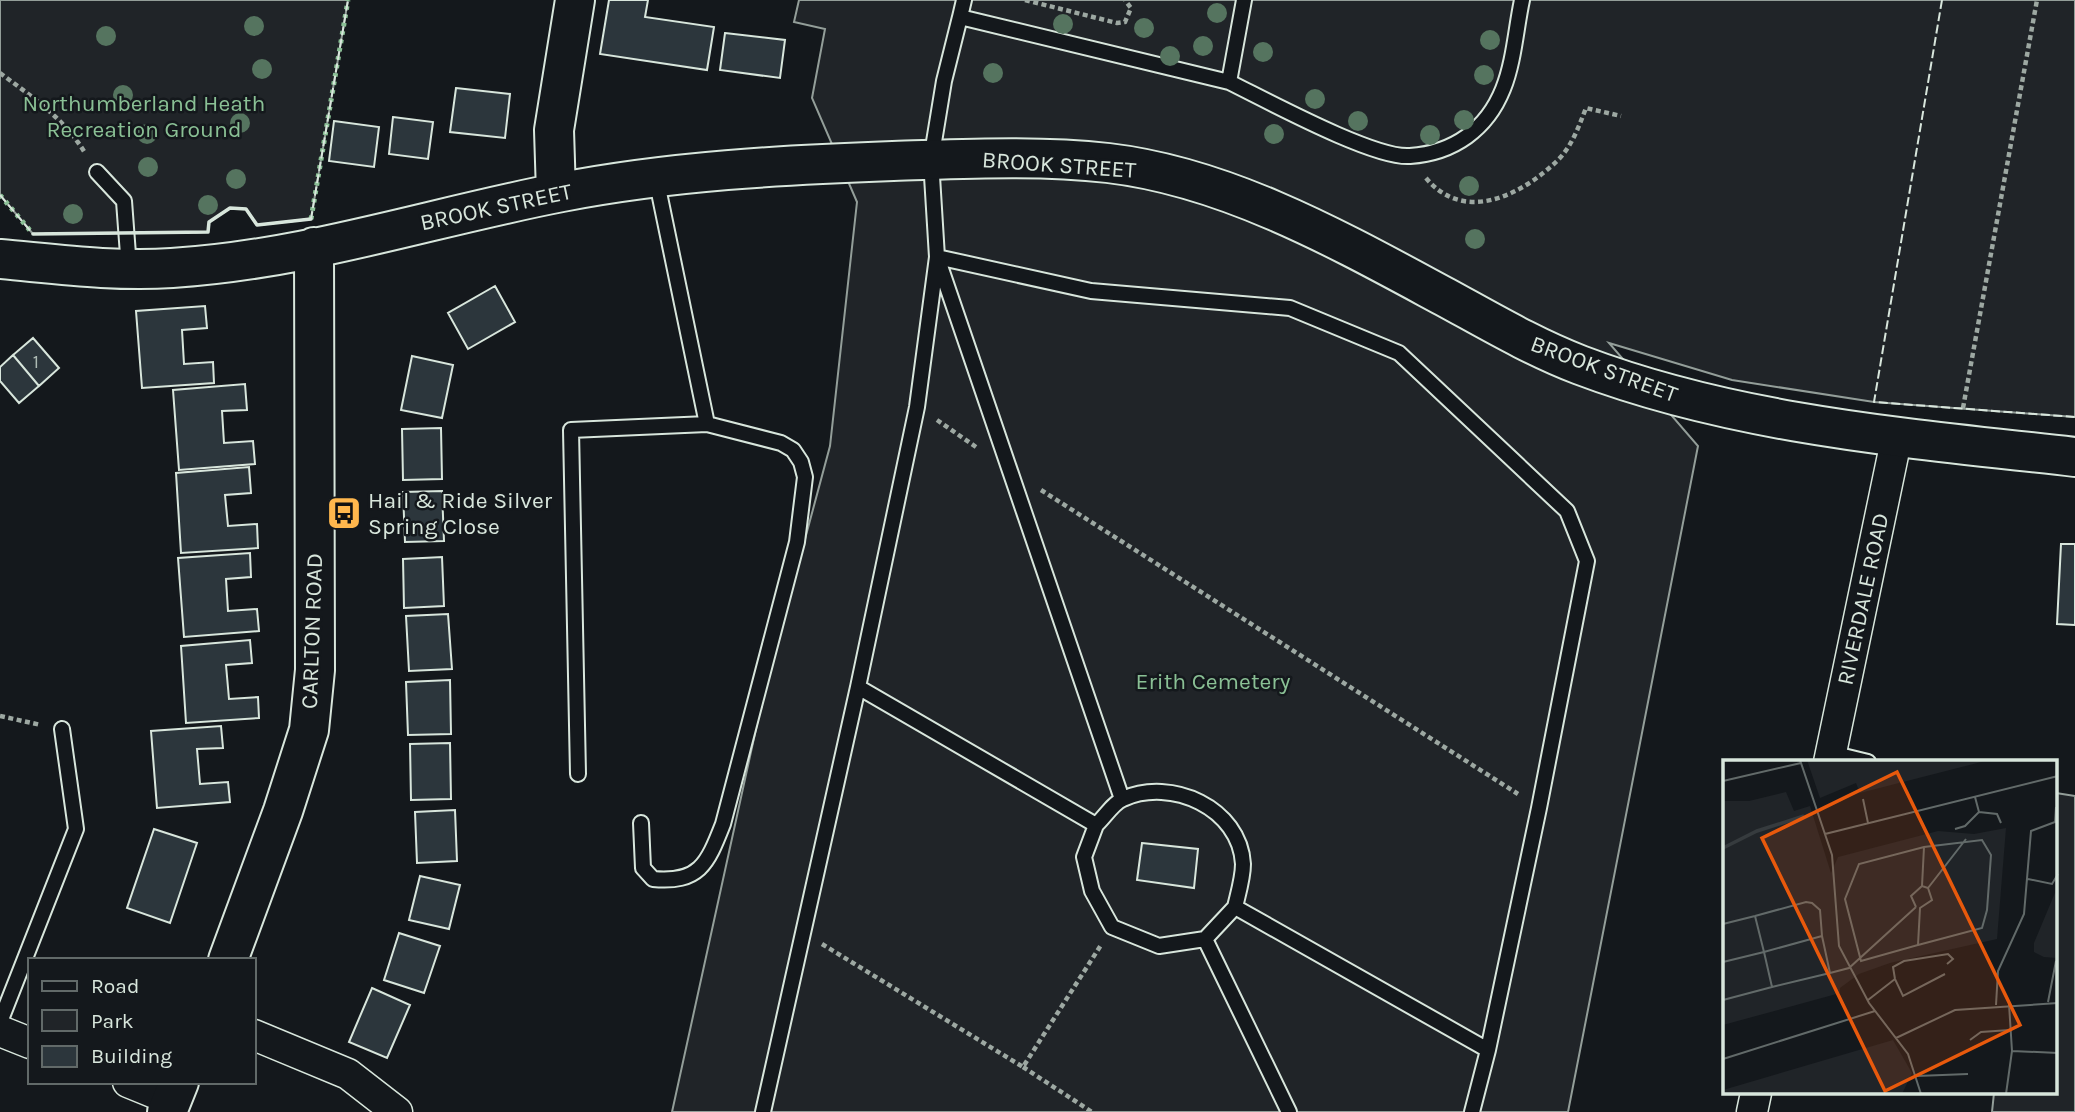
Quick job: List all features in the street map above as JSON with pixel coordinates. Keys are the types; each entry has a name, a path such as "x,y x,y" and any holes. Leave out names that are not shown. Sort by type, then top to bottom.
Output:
{"street":[{"path":"556,193 554,130 575,0"},
{"name":"BROOK STREET","path":"0,259 170,269 282,255 556,193 655,177 780,165 1011,158 1110,163 1190,180 1245,200 1369,256 1525,340 1577,364 1656,391 1737,413 1897,436 2075,457"},
{"name":"CARLTON ROAD","path":"229,958 283,811 309,730 316,670 314,247"},
{"name":"RIVERDALE ROAD","path":"1830,757 1897,436"},
{"path":"0,1031 28,1041"},
{"path":"256,1036 348,1074 397,1112"},
{"path":"134,1084 173,1098"},
{"path":"1752,1112 1756,1094"}],"lane":[{"path":"763,1112 805,933 917,407 937,257 931,160 944,81 964,0"},
{"path":"1229,82 1244,0"},
{"path":"960,17 1229,82 1357,143 1409,157 1456,146 1483,125 1504,88 1522,0"},
{"path":"97,172 124,201 129,268"},
{"path":"655,177 707,424"},
{"path":"937,257 1122,799"},
{"path":"937,257 1091,291 1290,308 1399,353 1567,511 1587,561 1539,808 1488,1050 1472,1112"},
{"path":"578,774 571,430 707,424 781,443 793,450 801,462 805,477 797,542 723,824 704,864 691,876 678,881 653,879 643,868 641,823"},
{"path":"858,687 1096,825"},
{"path":"0,1022 76,829 62,729"},
{"path":"1830,757 1853,760"},
{"path":"1170,790 1208,806 1233,830 1242,864 1236,907 1205,939 1159,946 1112,927 1092,891 1084,857 1096,825 1122,799 1170,790"},
{"path":"1236,907 1488,1050"},
{"path":"1205,939 1289,1112"}],"path":[{"path":"1025,0 1117,23 1125,22 1130,16 1131,8 1125,0"},
{"path":"1955,443 2037,0"},
{"path":"0,73 35,99 75,135 97,172"},
{"path":"1409,157 1432,185 1462,201 1486,204 1515,192 1559,160 1576,135 1586,108 1621,116"},
{"path":"917,407 1008,469 1539,808"},
{"path":"0,716 62,729"},
{"path":"1023,1067 1112,927"},
{"path":"805,933 1092,1112"}],"green space":[{"name":"Northumberland Heath Recreation Ground","path":"0,0 348,0 311,219 257,225 246,209 230,208 209,222 208,232 33,234 0,195"},
{"name":"Erith Cemetery","path":"799,0 2075,0 2075,417 1874,402 1732,380 1609,343 1698,446 1568,1112 672,1112 765,688 830,446 857,202 812,98 825,29 794,22"},
{"path":"2058,793 2075,796 2075,1112 1992,1112 1994,1094 2058,1094"}],"building":[{"path":"609,0 648,0 645,17 714,27 707,70 600,54"},
{"path":"725,33 785,40 780,78 720,70"},
{"path":"456,88 510,94 505,138 450,132"},
{"path":"393,117 433,122 428,159 389,154"},
{"path":"334,121 379,127 374,167 329,161"},
{"path":"495,286 515,322 468,349 448,313"},
{"path":"205,306 207,328 182,330 184,364 213,362 214,383 142,388 136,311"},
{"path":"33,338 59,368 39,386 13,355"},
{"path":"13,355 39,386 19,403 0,381 0,367"},
{"path":"412,356 453,365 442,418 401,410"},
{"path":"245,384 247,410 222,411 224,443 253,441 255,464 179,470 173,390"},
{"path":"441,428 442,479 403,480 402,429"},
{"path":"249,467 251,493 225,495 228,526 257,524 258,548 181,553 176,473"},
{"path":"442,491 444,541 405,542 403,492"},
{"path":"2061,544 2075,544 2075,625 2057,624"},
{"path":"250,553 251,577 226,579 228,611 257,609 259,631 184,637 178,558"},
{"path":"442,557 444,606 404,608 403,559"},
{"path":"448,614 452,669 409,671 406,616"},
{"path":"250,640 252,663 226,665 229,699 258,697 259,718 186,723 181,646"},
{"path":"450,680 451,734 408,735 406,682"},
{"path":"221,726 223,748 197,749 200,784 228,782 230,802 157,808 151,731"},
{"path":"450,743 451,799 411,800 410,744"},
{"path":"455,810 457,861 417,863 415,812"},
{"path":"154,829 197,843 170,923 127,908"},
{"path":"1142,843 1198,849 1194,888 1137,880"},
{"path":"420,876 460,885 449,929 409,920"},
{"path":"399,933 440,946 424,993 384,980"},
{"path":"372,988 410,1005 387,1058 349,1042"}],"hedge":[{"path":"311,219 348,0"},
{"path":"0,195 33,234"}],"fence":[{"path":"0,195 33,234 208,232 209,222 230,208 246,209 257,225 311,219 348,0"},
{"path":"1942,0 1874,402 2075,417"}],"wall":[{"path":"33,234 208,232 209,222 230,208 246,209 257,225 311,219"}],"place":[{"name":"Hail & Ride Silver Spring Close","path":"344,513"}]}
